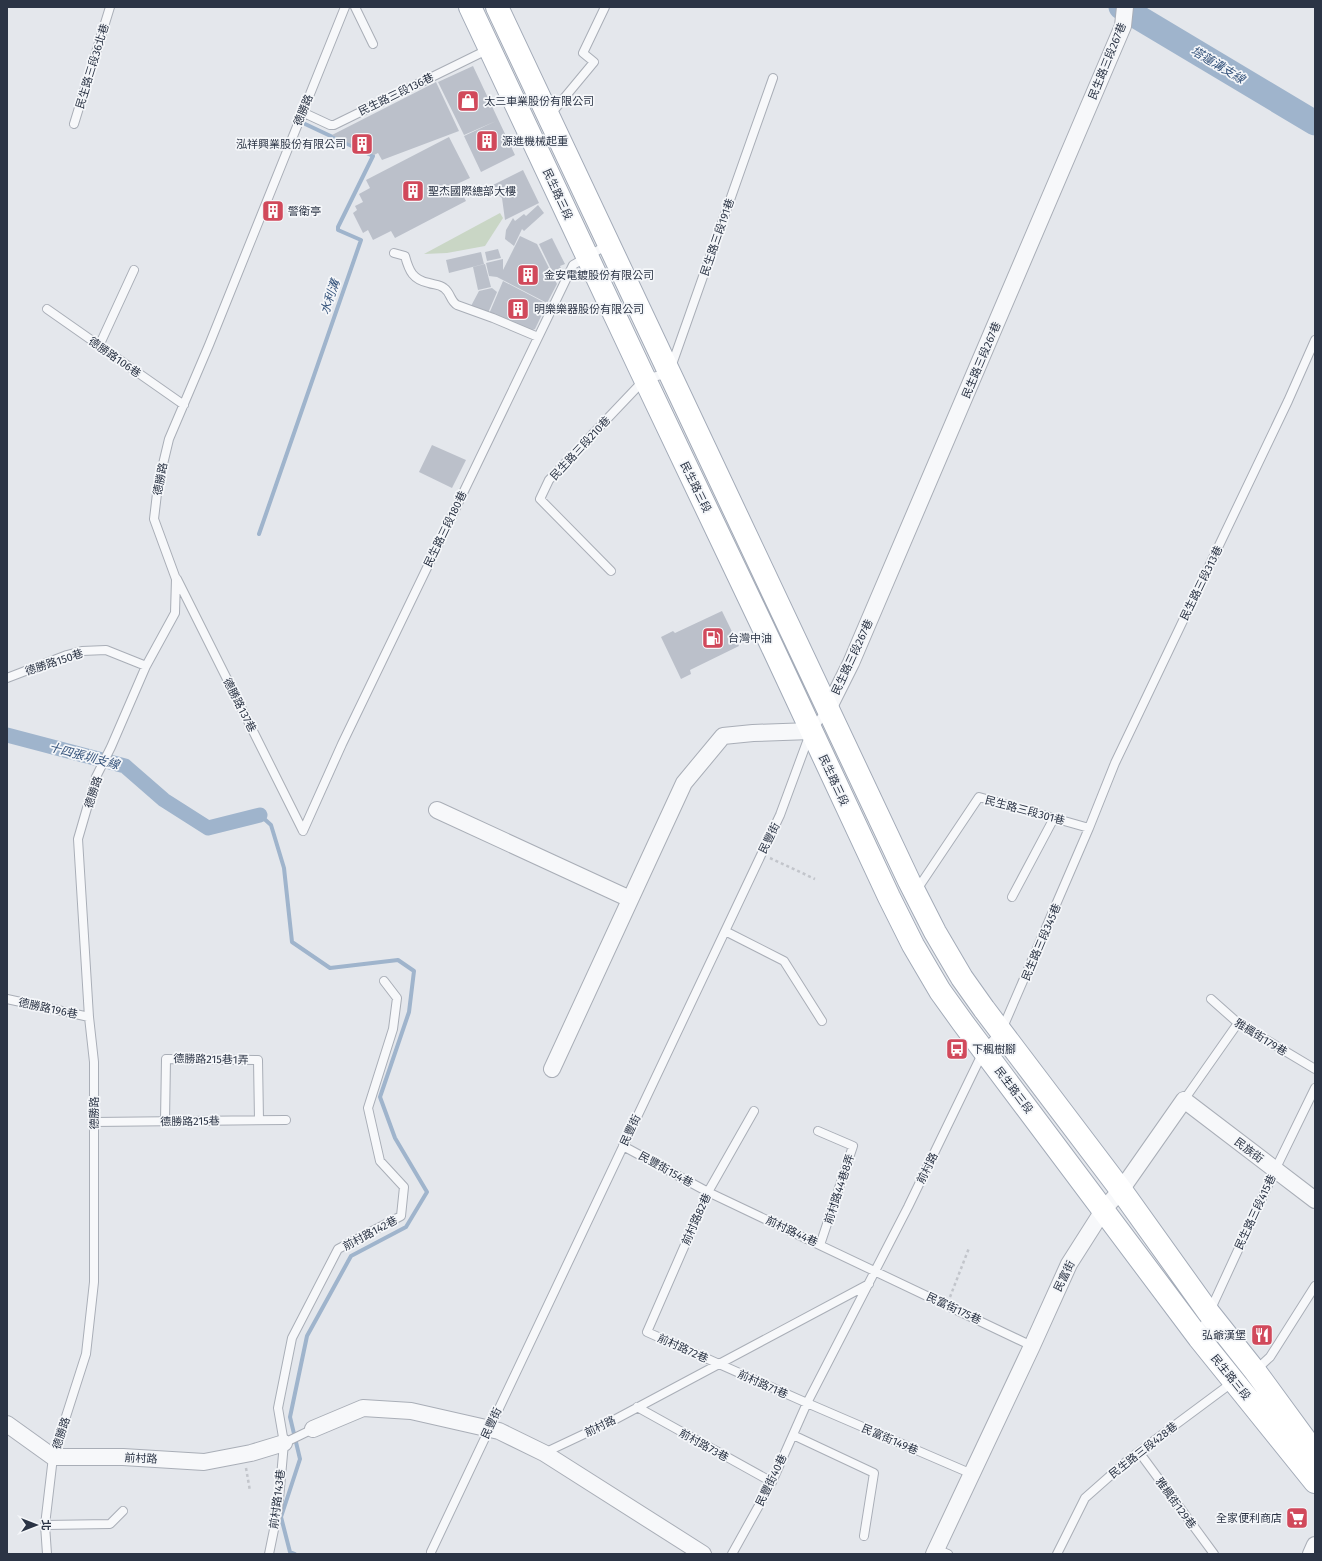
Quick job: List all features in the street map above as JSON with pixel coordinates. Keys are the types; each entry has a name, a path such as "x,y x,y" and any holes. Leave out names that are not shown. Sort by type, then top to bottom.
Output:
{"main road":[{"name":"民生路三段","path":"470,7 913,945 940,991 1200,1338 1245,1376 1315,1453"},
{"name":"民生路三段","path":"497,7 828,710 935,932 962,978 984,1010 1121,1190 1209,1313 1245,1376 1315,1482"}],"street":[{"name":"民生路三段267巷","path":"828,710 851,663 1123,26 1125,7"},
{"path":"552,1069 684,783 723,736 753,733 811,731"},
{"path":"437,810 630,899"},
{"name":"民族街","path":"1184,1100 1315,1200"},
{"name":"民富街","path":"939,1552 972,1474 1069,1264 1104,1209 1121,1190 1184,1100"},
{"path":"313,1429 364,1408 411,1412 488,1429 499,1430 544,1453 703,1554"},
{"path":"7,1424 53,1457"},
{"name":"前村路","path":"53,1457 123,1458 204,1462 251,1453 284,1443"},
{"path":"1311,1554 1315,1545"}],"lane":[{"name":"民生路三段36北巷","path":"74,124 110,7"},
{"name":"德勝路","path":"47,1554 45,1525 53,1457 86,1354 94,1282 94,1062 89,1017 78,840 96,777 112,747 146,666 175,613 176,579 154,519 158,485 170,439 345,7"},
{"path":"355,7 373,44"},
{"path":"548,117 594,62 583,53 605,7"},
{"name":"民生路三段136巷","path":"302,112 330,125 334,125 490,48"},
{"name":"民生路三段191巷","path":"669,373 773,78"},
{"name":"民生路三段180巷","path":"303,831 342,744 573,265 588,255 608,245"},
{"path":"394,254 405,256 409,270 413,276 421,281 438,284 445,288 452,302 457,305 538,337"},
{"path":"99,346 134,270"},
{"name":"德勝路106巷","path":"47,309 184,406"},
{"name":"民生路三段313巷","path":"1089,828 1115,763 1288,401 1315,340"},
{"path":"645,379 669,373"},
{"name":"民生路三段210巷","path":"611,571 540,499 549,480 645,379"},
{"name":"德勝路137巷","path":"176,579 303,831"},
{"name":"德勝路150巷","path":"7,678 67,655 82,651 106,650 146,666"},
{"name":"民豐街","path":"431,1552 762,854 780,815 811,731 828,710"},
{"name":"民生路三段301巷","path":"915,892 979,798 1089,828"},
{"path":"1012,897 1054,818"},
{"name":"民生路三段345巷","path":"984,1050 1001,1032 1089,828"},
{"path":"725,931 784,961 822,1020"},
{"name":"前村路142巷","path":"284,1443 278,1408 292,1338 338,1249 401,1216 404,1187 380,1161 368,1108 393,1029 397,998 384,981"},
{"name":"德勝路196巷","path":"7,999 89,1017"},
{"name":"雅楓街179巷","path":"1211,999 1238,1024 1315,1069"},
{"name":"民富街","path":"1184,1100 1238,1024"},
{"name":"前村路","path":"807,1403 876,1271 984,1050"},
{"name":"德勝路215巷1弄","path":"165,1121 166,1059 258,1060 259,1120"},
{"name":"民生路三段415巷","path":"1200,1338 1209,1313 1275,1170 1315,1088"},
{"name":"前村路82巷","path":"647,1332 708,1192 754,1111"},
{"name":"德勝路215巷","path":"94,1122 286,1120"},
{"name":"前村路44巷8弄","path":"818,1131 853,1146 820,1245"},
{"name":"民豐街154巷","path":"623,1146 708,1192"},
{"name":"前村路44巷","path":"708,1192 876,1271"},
{"name":"民富街175巷","path":"876,1271 1032,1346"},
{"name":"前村路","path":"544,1453 637,1407 869,1284"},
{"name":"民生路三段428巷","path":"1057,1554 1086,1498 1139,1452 1270,1357 1315,1286"},
{"name":"前村路72巷","path":"647,1332 719,1364"},
{"name":"前村路71巷","path":"719,1364 807,1403"},
{"name":"民豐街40巷","path":"732,1554 772,1482 807,1403"},
{"name":"民富街149巷","path":"807,1403 972,1474"},
{"name":"前村路73巷","path":"637,1407 772,1482"},
{"path":"284,1443 313,1429"},
{"path":"793,1435 874,1473 864,1536"},
{"name":"前村路143巷","path":"269,1554 278,1510 284,1443"},
{"name":"雅楓街129巷","path":"1139,1452 1214,1554"},
{"path":"45,1525 110,1524 123,1511"}],"path":[{"path":"762,854 815,879"},
{"path":"947,1305 969,1248"},
{"path":"243,1454 250,1490"}],"green space":[{"path":"500,213 503,218 485,246 447,253 424,254"}],"building":[{"path":"473,66 515,155 481,172 464,136 496,121 464,135 438,82"},
{"path":"436,82 459,131 382,160 378,153 374,155 332,135"},
{"name":"聖杰國際總部大樓","path":"449,137 470,178 457,184 466,201 395,238 391,231 373,240 368,230 363,233 353,213 357,210 355,206 363,202 359,194 370,188 366,180"},
{"path":"523,170 539,203 505,220 502,198 489,187"},
{"path":"538,205 544,213 524,231 522,229 514,246 505,239 506,230 513,218 515,221 524,214 526,216"},
{"name":"警衛亭","path":"271,206 278,209 275,217 268,214"},
{"name":"金安電鍍股份有限公司","path":"520,236 537,244 557,284 547,303 497,277 489,276 486,263 503,259 503,270"},
{"path":"552,238 565,264 560,266 562,271 554,275 539,244"},
{"path":"498,249 501,258 487,261 485,252"},
{"path":"481,252 484,264 449,273 446,260"},
{"path":"485,264 491,287 478,290 473,267"},
{"name":"明樂樂器股份有限公司","path":"503,281 547,304 535,329 530,331 489,314"},
{"path":"492,288 497,292 488,313 471,306 479,291"},
{"path":"432,445 466,460 452,488 419,472"},
{"path":"722,611 739,646 690,670 691,674 681,679 661,637 673,631 675,633"}],"waterway":[{"name":"塔蓮溝支線","path":"1121,7 1315,123"},
{"name":"水利溝","path":"259,534 361,240 338,230 338,227 373,156 303,123"},
{"name":"十四張圳支線","path":"7,735 125,766 164,800 208,828 260,815"},
{"path":"260,815 271,825 284,868 292,942 330,968 398,960 414,971 409,1012 380,1097 395,1138 427,1192 406,1227 351,1256 307,1336 290,1417 300,1459 281,1517 290,1552 295,1554"}],"place":[{"name":"太三車業股份有限公司","path":"468,101"},
{"name":"源進機械起重","path":"487,141"},
{"name":"泓祥興業股份有限公司","path":"362,144"},
{"name":"聖杰國際總部大樓","path":"413,191"},
{"name":"警衛亭","path":"273,211"},
{"name":"金安電鍍股份有限公司","path":"528,275"},
{"name":"明樂樂器股份有限公司","path":"518,309"},
{"name":"台灣中油","path":"713,638"},
{"name":"下楓樹腳","path":"957,1049"},
{"name":"弘爺漢堡","path":"1262,1335"},
{"name":"全家便利商店","path":"1297,1518"}]}
